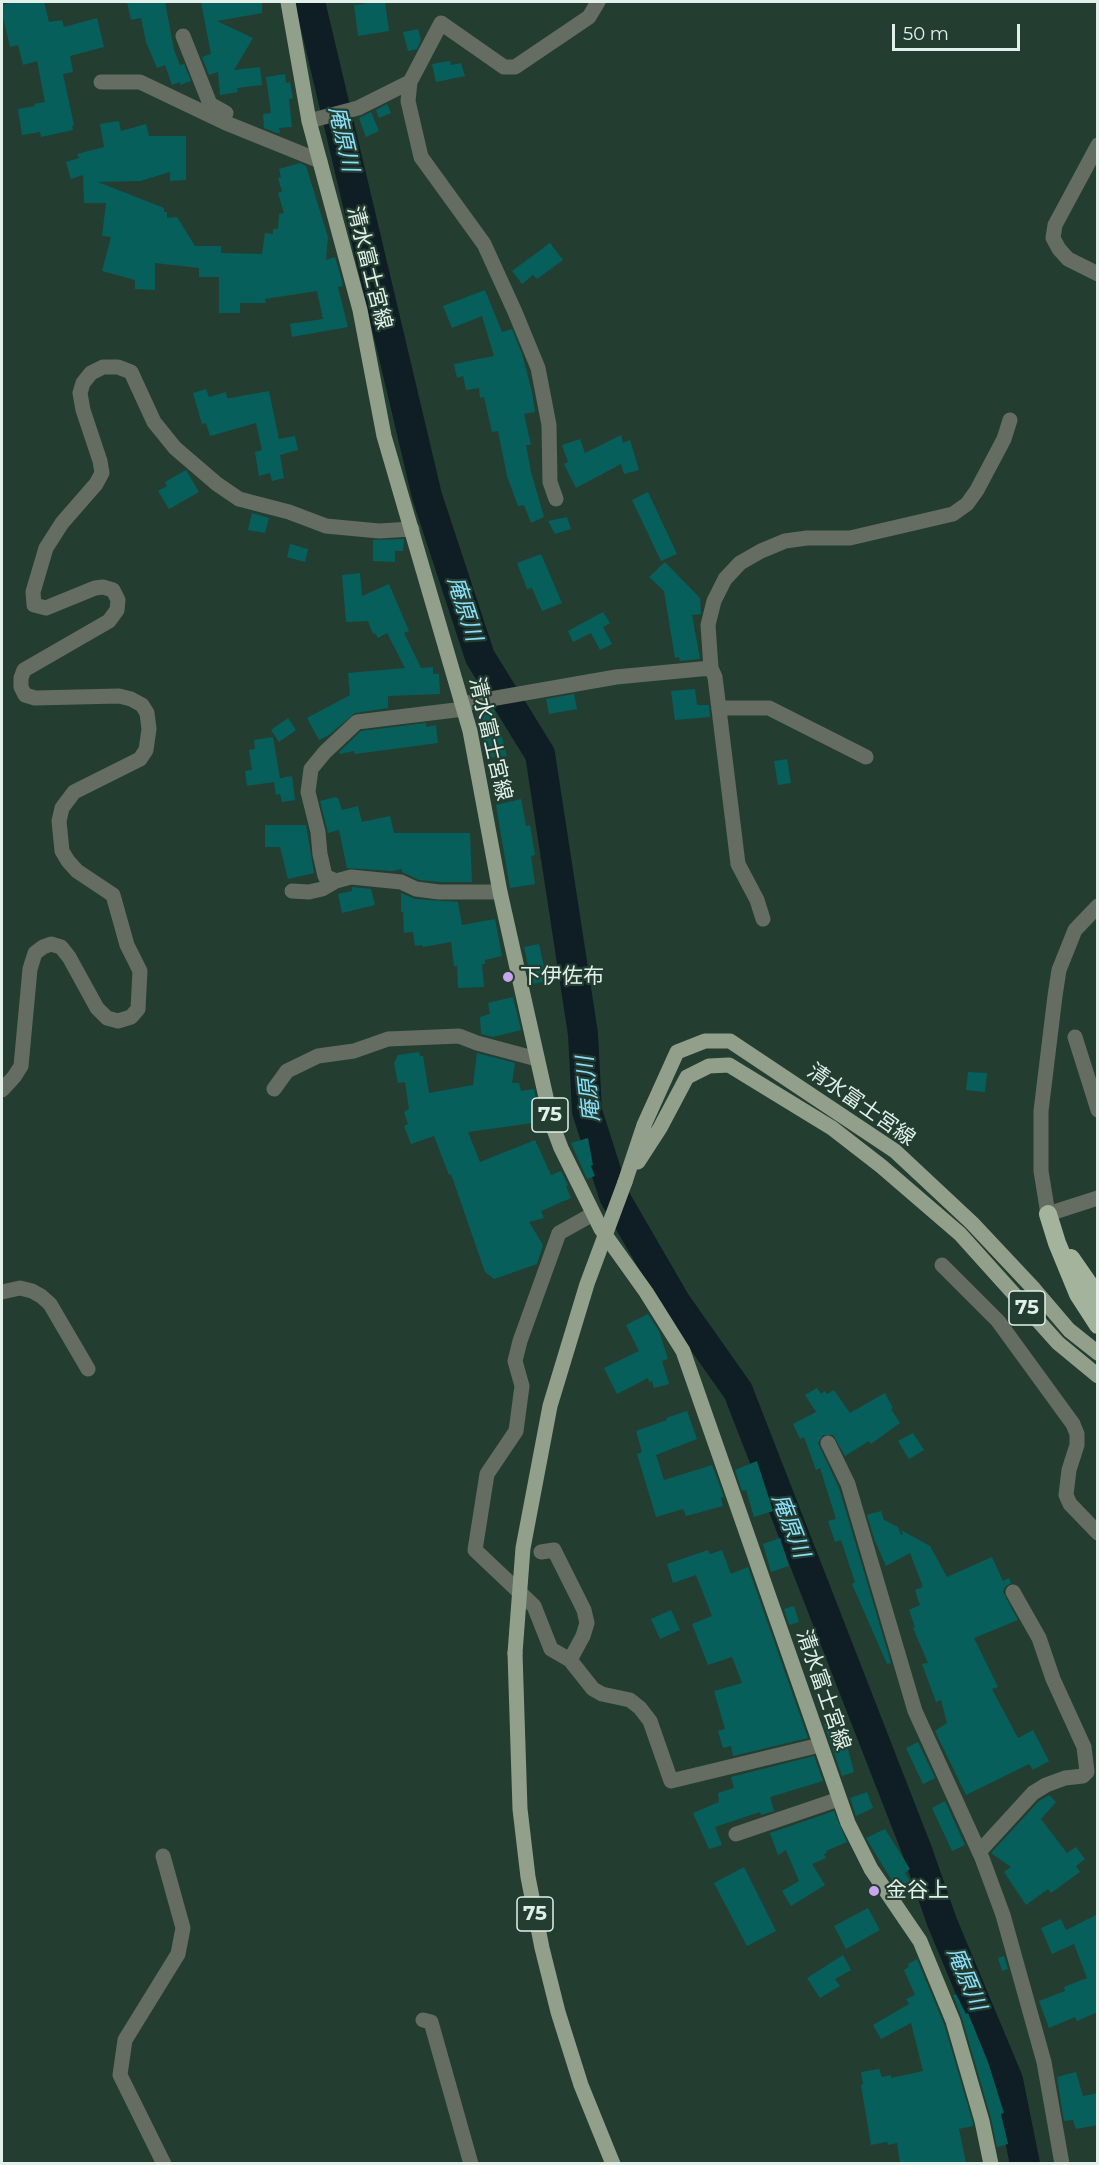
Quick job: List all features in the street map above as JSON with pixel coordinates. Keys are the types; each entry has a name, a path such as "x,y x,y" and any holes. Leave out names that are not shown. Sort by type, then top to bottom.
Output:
{"highway":[{"path":"1048,1214 1062,1243 1098,1297"},
{"path":"1048,1214 1074,1287 1098,1325"}],"main road":[{"name":"清水富士宮線","path":"288,2 309,121 360,310 384,436 470,731 500,892 552,1124 601,1229 646,1292 683,1351 848,1823 871,1869 920,1941 954,2021 982,2121 991,2163"},
{"name":"清水富士宮線","path":"613,2163 581,2085 558,2012 528,1877 520,1809 515,1653 523,1548 550,1406 587,1284 644,1125 677,1052 705,1041 730,1041 895,1151 972,1222 1069,1330 1098,1353"},
{"name":"清水富士宮線","path":"625,1182 660,1128 687,1077 708,1066 729,1065 832,1128 881,1166 960,1234 1058,1343 1098,1376"}],"street":[{"path":"556,499 550,482 549,425 538,369 515,312 483,244 421,157 408,101 410,82 441,23 504,67 515,67 589,17 598,2"},
{"path":"183,36 210,104 235,117 242,130"},
{"path":"101,82 140,82 242,130 320,161"},
{"path":"309,121 358,108 410,82"},
{"path":"1098,145 1055,225 1053,238 1068,259 1098,274"},
{"path":"2,1090 21,1066 30,969 35,952 43,947 51,944 61,947 69,957 97,1008 107,1018 118,1021 131,1017 138,1009 140,971 127,945 112,895 77,871 68,861 62,851 59,821 62,808 74,792 140,759 147,750 149,729 147,713 142,705 119,696 35,698 25,695 21,687 24,670 109,621 117,610 118,600 113,590 103,587 95,588 46,608 34,605 33,592 46,548 62,523 96,484 102,473 82,410 80,393 83,383 91,373 103,367 118,367 131,372 154,422 175,448 217,484 239,499 288,512 326,526 379,531 412,529"},
{"path":"763,919 757,900 738,864 715,677 711,668 708,625 714,601 724,579 740,563 785,541 807,538 850,538 952,514 967,504 977,490 1004,439 1010,420"},
{"path":"336,881 326,876 320,854 318,832 309,792 311,769 325,752 357,722 463,706 616,677 711,668"},
{"path":"719,708 769,708 866,757"},
{"path":"292,891 309,892 322,889 336,881 351,877 401,882 416,889 439,892 500,892"},
{"path":"1098,906 1075,930 1059,970 1041,1111 1041,1171 1048,1214 1098,1198"},
{"path":"274,1089 287,1071 318,1056 354,1051 388,1039 459,1036 537,1059"},
{"path":"1075,1037 1098,1110"},
{"path":"593,1214 559,1233 524,1330 515,1361 522,1386 516,1431 487,1474 475,1550 534,1606 551,1649 570,1660 593,1689 602,1694 630,1700 640,1708 650,1721 671,1780 820,1745"},
{"path":"942,1265 998,1321 1073,1424 1077,1434 1077,1445 1069,1470 1066,1495 1070,1504 1098,1533"},
{"path":"2,1292 20,1288 41,1296 50,1305 88,1369"},
{"path":"828,1443 848,1484 915,1711 979,1851 1003,1915 1044,2062 1062,2163"},
{"path":"541,1552 554,1550 584,1610 587,1623 570,1660"},
{"path":"979,1851 1033,1793 1046,1785 1065,1778 1083,1776 1087,1772 1084,1747 1080,1737 1053,1679 1039,1638 1013,1592"},
{"path":"736,1834 839,1800"},
{"path":"163,1856 183,1928 178,1954 125,2040 120,2075 164,2163"},
{"path":"423,2020 431,2022 471,2163"}],"building":[{"path":"14,2 44,2 49,22 62,20 64,27 97,18 104,47 70,56 73,72 63,74 74,125 73,130 41,137 40,132 22,135 18,109 45,102 37,61 23,65 18,45 10,47 2,5"},
{"path":"127,2 165,2 174,50 180,65 184,64 191,81 172,85 165,65 157,68 146,42 141,18 131,20"},
{"path":"201,2 262,2 262,13 217,21 253,38 234,70 260,67 262,85 237,88 238,92 220,95 218,72 209,75 202,57 211,54"},
{"path":"364,2 385,2 389,31 358,36 354,5 365,4"},
{"path":"418,29 421,40 417,49 408,51 403,32"},
{"path":"450,61 451,65 461,63 465,76 436,82 432,64"},
{"path":"285,74 286,83 290,82 293,98 289,99 292,127 279,128 280,133 277,133 264,128 263,114 271,113 266,77"},
{"path":"387,104 391,113 379,118 376,110"},
{"path":"371,112 379,131 366,137 359,118"},
{"path":"119,121 121,131 146,124 149,136 186,136 186,180 170,181 170,172 140,181 98,182 164,208 167,218 177,217 195,246 221,246 221,253 262,254 265,233 273,234 273,229 278,229 279,214 284,213 278,193 282,191 278,178 281,177 279,169 300,163 306,166 328,237 326,260 335,257 341,277 343,286 338,287 348,327 292,337 290,324 323,319 317,291 265,299 266,303 240,303 240,313 219,313 219,277 199,277 199,268 155,263 155,290 135,289 135,280 102,271 111,237 102,236 106,203 84,203 83,175 71,179 66,162 79,158 77,154 104,147 100,124"},
{"path":"550,243 563,260 537,279 533,275 522,284 512,271"},
{"path":"485,290 502,332 512,329 522,354 532,392 535,412 524,414 531,445 526,445 544,517 531,523 524,505 518,506 507,476 498,431 492,432 484,397 480,398 479,388 466,390 463,376 457,378 454,364 494,356 482,316 452,328 443,306"},
{"path":"206,389 209,397 226,392 227,398 269,391 279,439 295,436 298,450 280,455 284,478 272,481 270,473 259,476 255,452 262,450 256,423 210,436 206,423 202,424 193,393"},
{"path":"621,435 623,443 630,440 639,470 624,474 621,464 576,488 564,464 568,462 562,445 580,439 585,453"},
{"path":"186,470 199,492 169,509 158,491 167,486 165,482"},
{"path":"648,492 677,554 661,561 632,500"},
{"path":"252,513 269,518 265,533 248,530"},
{"path":"567,517 571,529 555,534 548,521"},
{"path":"404,539 403,551 395,551 395,562 373,561 373,540"},
{"path":"290,544 308,549 305,562 287,557"},
{"path":"541,554 562,603 542,611 532,588 527,589 517,563"},
{"path":"665,562 700,598 701,614 692,615 700,659 680,661 679,657 675,658 664,591 649,577"},
{"path":"360,573 362,596 389,584 409,631 404,633 421,668 433,667 433,674 439,674 440,694 388,696 388,708 355,713 329,735 319,740 307,718 350,695 348,673 405,668 387,633 378,638 375,633 373,634 368,621 346,622 342,575"},
{"path":"603,612 610,623 603,627 612,644 600,650 591,633 573,642 568,631"},
{"path":"695,689 697,705 709,705 710,717 675,720 671,691"},
{"path":"574,694 577,709 549,714 546,699"},
{"path":"494,709 507,756 489,758 487,742 485,743 477,713"},
{"path":"288,718 296,730 279,742 271,730"},
{"path":"426,723 426,727 436,725 438,743 355,754 354,751 340,754 339,752 361,731"},
{"path":"273,737 280,778 292,776 295,800 282,802 280,794 276,795 274,782 247,786 245,771 252,770 249,750 255,749 254,740"},
{"path":"787,759 791,783 778,785 774,761"},
{"path":"338,798 342,810 358,806 362,822 390,816 394,833 470,833 472,882 419,880 402,872 402,869 392,871 347,868 339,830 328,833 320,801"},
{"path":"521,799 526,826 530,825 535,855 531,856 535,884 510,888 496,805"},
{"path":"265,825 306,825 314,873 288,879 280,847 265,847"},
{"path":"352,887 371,889 375,905 342,913 338,894 352,891"},
{"path":"401,893 415,899 458,902 462,925 495,919 502,956 485,960 485,964 482,964 484,987 458,988 457,966 454,966 451,942 423,947 422,945 415,946 413,932 404,933"},
{"path":"539,944 547,981 532,984 524,947"},
{"path":"513,997 521,1030 493,1037 481,1034 480,1017 490,1014 488,1003"},
{"path":"419,1052 420,1056 423,1056 429,1093 473,1085 477,1053 515,1063 512,1083 519,1083 521,1091 534,1089 540,1122 468,1132 480,1162 535,1140 551,1175 561,1171 571,1198 541,1211 544,1218 529,1222 543,1245 537,1264 494,1279 485,1272 451,1174 449,1175 434,1136 411,1144 404,1126 408,1124 404,1112 409,1109 405,1082 398,1083 394,1063 398,1055"},
{"path":"968,1072 987,1073 985,1092 966,1090"},
{"path":"588,1138 593,1165 591,1166 595,1176 587,1179 571,1143"},
{"path":"648,1314 659,1331 668,1359 662,1361 669,1384 654,1388 652,1381 649,1382 648,1378 617,1394 604,1368 639,1351 626,1325"},
{"path":"817,1388 821,1394 834,1390 850,1413 885,1393 900,1423 871,1444 869,1441 845,1456 833,1435 823,1435 818,1443 839,1488 891,1663 887,1664 852,1584 855,1582 841,1540 835,1542 828,1521 836,1519 820,1468 816,1470 804,1437 800,1439 793,1424 816,1412 805,1395"},
{"path":"687,1411 697,1439 656,1455 664,1480 712,1465 724,1497 721,1498 723,1506 686,1516 683,1509 656,1517 637,1454 642,1452 636,1431"},
{"path":"913,1433 924,1450 909,1459 898,1441"},
{"path":"757,1461 773,1511 754,1517 746,1490 742,1491 735,1470"},
{"path":"881,1511 884,1520 898,1527 901,1535 903,1534 901,1530 930,1546 947,1577 992,1557 1003,1581 1009,1578 1011,1583 1005,1587 1003,1592 1018,1620 974,1638 998,1687 992,1689 1018,1738 1033,1730 1049,1761 1033,1770 1029,1764 966,1795 935,1731 947,1723 941,1700 936,1702 922,1664 928,1663 913,1628 915,1627 909,1610 920,1605 915,1590 923,1587 910,1553 886,1566 867,1515"},
{"path":"780,1538 789,1566 771,1572 763,1544"},
{"path":"708,1550 710,1554 722,1550 731,1574 748,1567 808,1738 733,1756 731,1746 723,1748 718,1731 725,1729 714,1691 742,1683 732,1657 708,1665 692,1624 712,1616 696,1575 673,1583 667,1564"},
{"path":"794,1606 799,1622 789,1625 784,1609"},
{"path":"671,1610 680,1630 660,1639 651,1619"},
{"path":"840,1719 854,1772 842,1776 824,1724"},
{"path":"918,1742 935,1778 923,1784 906,1748"},
{"path":"814,1756 823,1781 770,1797 774,1811 761,1815 760,1812 715,1827 722,1845 709,1849 693,1813 719,1802 718,1793 734,1788 731,1777"},
{"path":"867,1792 873,1808 856,1816 850,1798"},
{"path":"1049,1795 1056,1802 1041,1819 1067,1853 1076,1847 1085,1859 1076,1866 1080,1872 1051,1893 1048,1889 1026,1905 1004,1872 1011,1867 991,1853 1039,1801"},
{"path":"945,1801 965,1845 952,1851 932,1808"},
{"path":"834,1811 847,1842 826,1851 827,1853 824,1854 826,1858 812,1864 825,1885 791,1906 782,1891 799,1881 786,1850 778,1855 770,1833"},
{"path":"885,1829 910,1869 905,1873 910,1881 897,1889 866,1838"},
{"path":"744,1867 776,1931 747,1946 714,1883"},
{"path":"868,1908 880,1930 846,1949 834,1926"},
{"path":"1098,1914 1098,2012 1077,2021 1075,2017 1049,2028 1039,2001 1065,1991 1064,1987 1087,1978 1074,1944 1052,1954 1041,1928 1061,1919 1066,1930"},
{"path":"843,1955 851,1970 835,1979 840,1986 820,1998 807,1978"},
{"path":"1004,1956 1008,1969 1002,1971 998,1958"},
{"path":"917,1959 944,2024 973,2123 973,2126 959,2129 966,2163 900,2163 897,2143 871,2145 861,2072 879,2069 882,2077 891,2075 891,2078 923,2071 911,2023 881,2039 873,2025 909,2004 906,1999 915,1995 904,1970 909,1967 908,1964"},
{"path":"956,1994 966,2014 968,2013 988,2062 1004,2113 1001,2114 1008,2144 997,2147 991,2118 962,2018 953,1995"},
{"path":"1076,2072 1083,2096 1098,2093 1098,2125 1076,2129 1073,2120 1064,2121 1057,2077"}],"waterway":[{"name":"庵原川","path":"310,2 427,496 480,657 540,754 583,1034 587,1111 614,1196 676,1303 738,1391 918,1853 942,1922 1008,2080 1025,2164"}],"place":[{"name":"下伊佐布","path":"508,977"},
{"name":"金谷上","path":"874,1891"}]}
